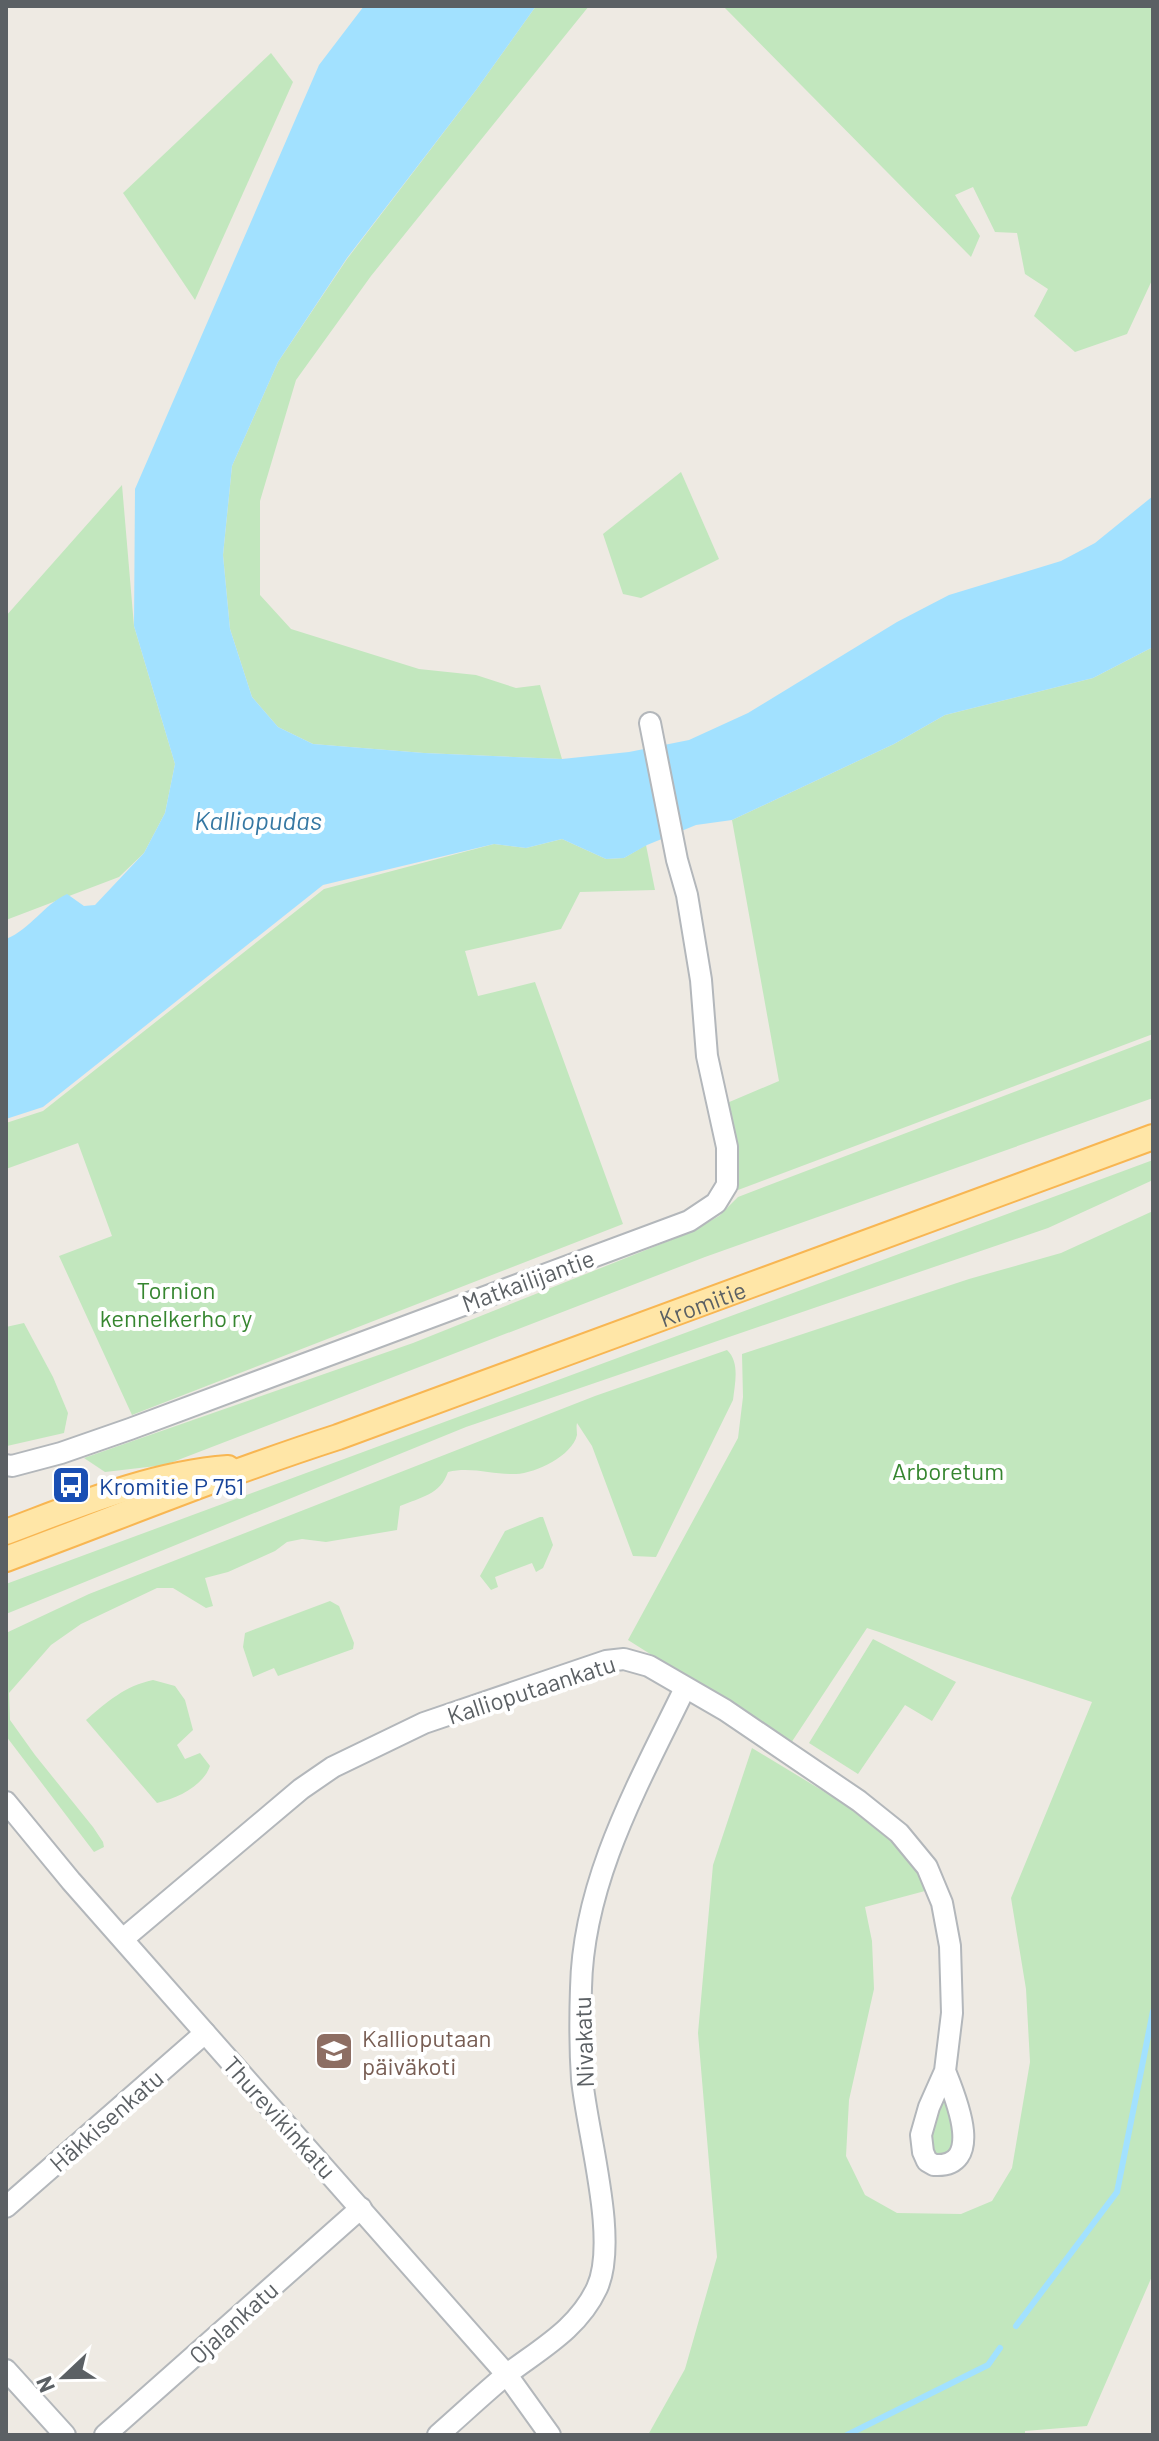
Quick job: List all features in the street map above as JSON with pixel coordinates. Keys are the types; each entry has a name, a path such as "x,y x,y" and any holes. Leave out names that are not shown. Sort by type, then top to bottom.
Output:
{"main road":[{"name":"Kromitie","path":"6,1559 194,1490 250,1466 353,1432 1153,1137"},
{"name":"Kromitie","path":"6,1532 111,1493 191,1471 250,1466"}],"street":[{"name":"Matkailijantie","path":"6,1465 61,1453 130,1429 689,1221 716,1203 727,1185 727,1147 707,1056 701,980 687,895 677,860 650,723"},
{"name":"Kallioputaankatu","path":"123,1939 301,1789 333,1767 424,1723 606,1661 624,1659 649,1666 725,1710 859,1801 899,1833 927,1867 942,1903 950,1946 952,2013 945,2071"},
{"name":"Nivakatu","path":"438,2435 507,2375 553,2342 582,2314 598,2286 604,2249 600,2186 583,2080 581,2001 592,1900 620,1824 685,1688"},
{"name":"Thurevikinkatu","path":"10,1815 507,2375 550,2435"},
{"name":"Häkkisenkatu","path":"6,2207 205,2033"},
{"name":"Ojalankatu","path":"105,2435 361,2208"},
{"path":"6,2370 65,2435"}],"green space":[{"path":"536,6 589,6 371,276 296,380 260,501 260,595 291,629 419,669 476,675 516,688 540,685 562,759 313,744 278,727 252,697 230,629 223,555 232,466 278,362 347,259"},
{"path":"723,6 1153,6 1153,278 1127,334 1075,352 1034,316 1048,289 1025,274 1017,233 995,232 973,187 955,195 980,236 971,257"},
{"path":"271,53 293,82 195,300 123,193"},
{"path":"681,472 719,559 641,598 623,594 603,534"},
{"path":"122,485 134,626 175,764 165,813 144,853 119,877 6,920 6,616"},
{"path":"1153,647 1153,1034 738,1190 727,1103 779,1081 732,820 894,744 945,715 1093,678"},
{"name":"Tornion kennelkerho ry","path":"562,839 606,859 624,858 646,845 655,890 580,892 561,929 465,951 478,996 535,982 623,1224 132,1415 59,1256 112,1236 78,1143 6,1169 6,1123 43,1111 324,889 494,844 526,848"},
{"path":"1153,1039 1153,1098 705,1257 165,1465 105,1472 84,1458 413,1343 691,1232 719,1216 738,1197"},
{"path":"1153,1160 1153,1180 1048,1228 466,1427 6,1614 6,1584"},
{"name":"Arboretum","path":"1153,1211 1153,2274 1087,2426 1025,2431 1025,2435 648,2435 685,2369 717,2257 698,2033 713,1865 752,1748 843,1803 855,1790 940,1887 865,1907 872,1941 874,1989 849,2100 846,2156 865,2195 897,2213 961,2214 992,2201 1012,2168 1030,2062 1026,1989 1011,1898 1092,1702 867,1628 791,1743 628,1640 738,1438 743,1397 742,1354 969,1279 1061,1253"},
{"path":"24,1323 68,1413 64,1433 7,1446 6,1327"},
{"path":"727,1350 735,1367 733,1400 656,1557 633,1556 592,1446 577,1423 577,1435 568,1450 552,1462 533,1470 516,1474 465,1470 448,1472 435,1490 400,1506 397,1530 326,1542 302,1539 287,1542 275,1551 228,1572 205,1578 213,1606 206,1608 173,1588 157,1588 81,1624 51,1645 9,1693 10,1720 93,1827 104,1847 94,1852 6,1736 6,1633 89,1594 595,1396"},
{"path":"543,1517 553,1545 543,1568 536,1572 532,1563 495,1577 498,1587 491,1590 480,1576 505,1531"},
{"path":"330,1601 339,1606 354,1643 353,1649 278,1676 274,1668 253,1677 243,1647 245,1633"},
{"path":"873,1639 956,1682 932,1721 905,1705 858,1774 809,1743"},
{"path":"153,1680 175,1686 185,1700 193,1730 177,1745 185,1759 200,1753 210,1766 202,1780 189,1790 157,1803 86,1720 125,1690"},
{"path":"945,2079 959,2144 940,2161 927,2149"}],"water":[{"name":"Kalliopudas","path":"364,6 536,6 347,258 278,362 232,466 223,555 230,629 252,697 278,727 313,744 562,759 629,752 689,740 748,713 897,622 949,595 1061,561 1095,543 1153,496 1153,647 1093,678 945,715 894,744 732,820 696,825 624,858 606,859 562,839 526,848 494,844 323,885 43,1107 6,1119 6,939 67,894 84,906 95,905 144,853 165,813 175,764 134,626 135,489 319,65"}],"waterway":[{"path":"1016,2326 1117,2192 1153,2011"},
{"path":"847,2435 988,2365 1000,2348"}],"place":[{"name":"Kromitie P 751","path":"71,1485"},
{"name":"Kallioputaan päiväkoti","path":"334,2051"}]}
